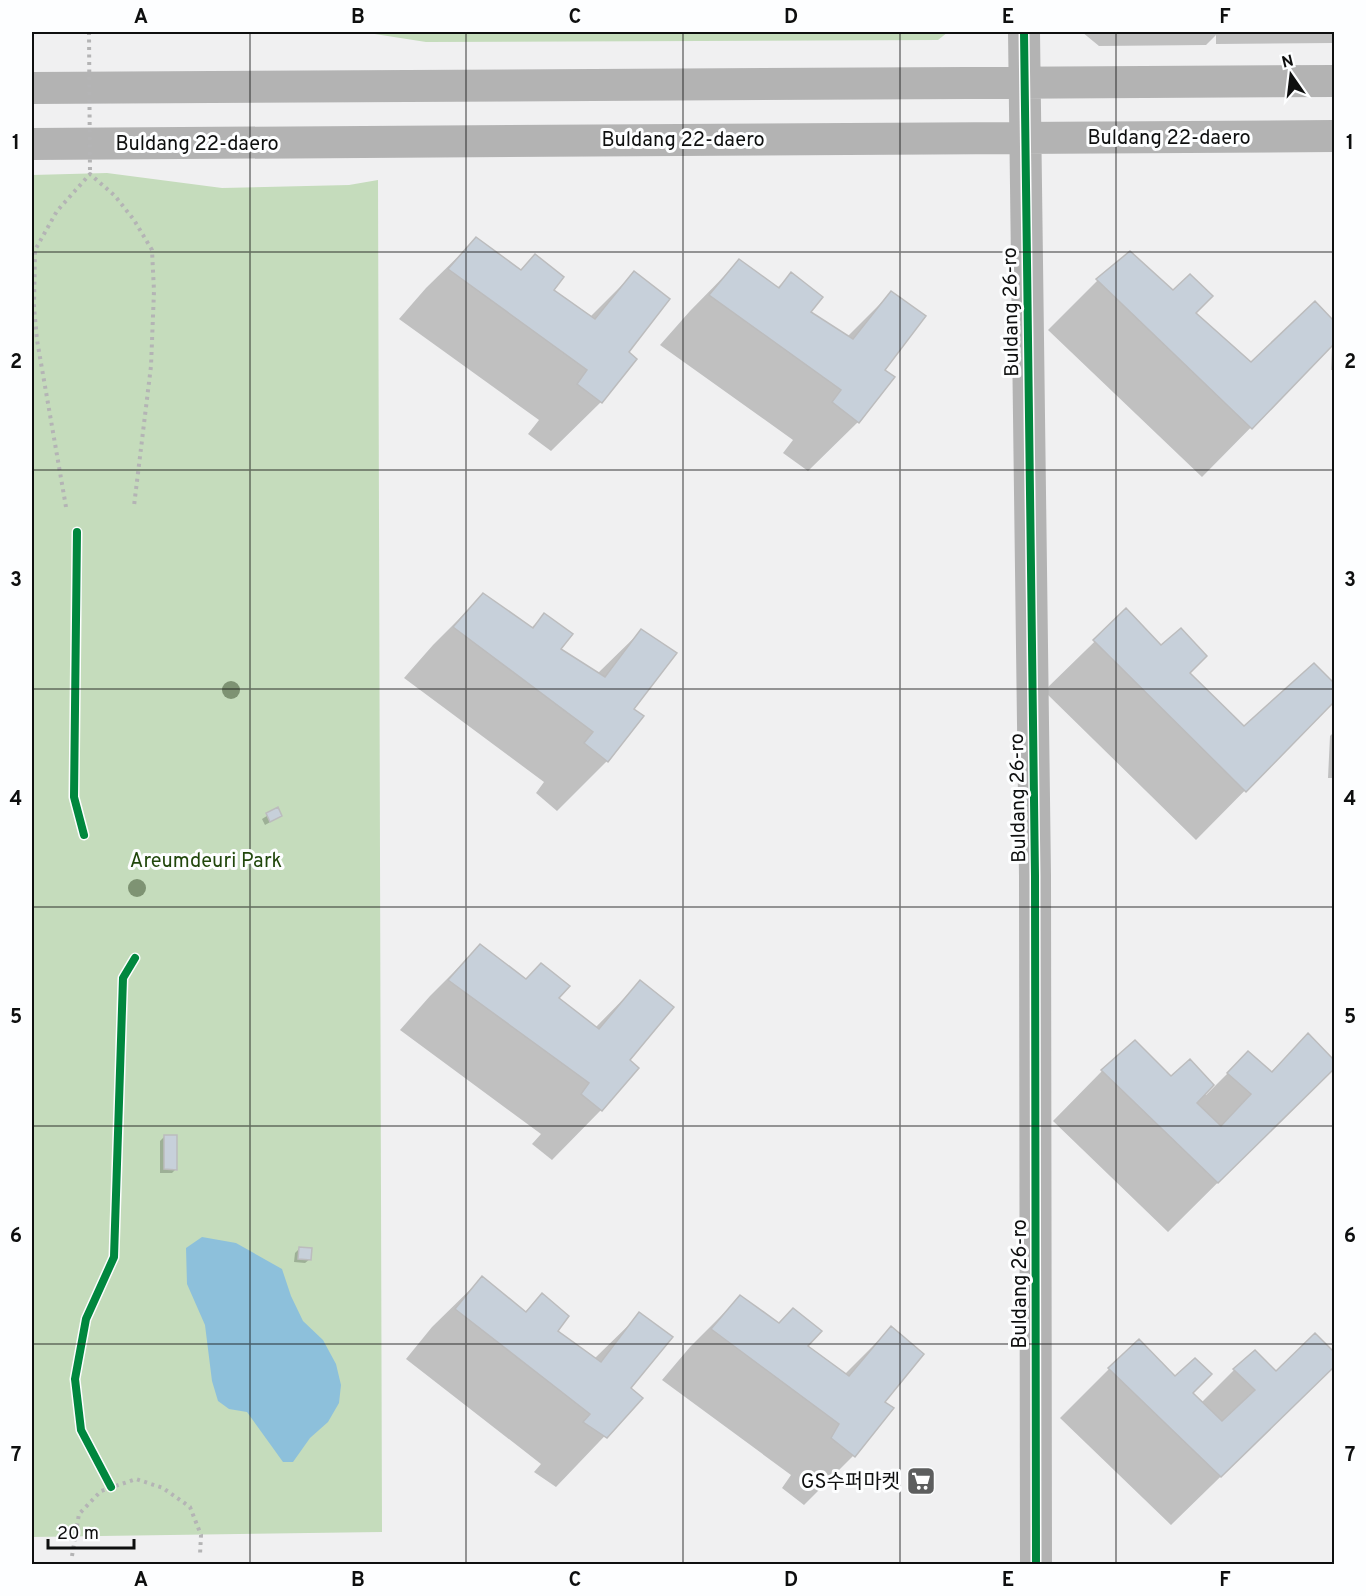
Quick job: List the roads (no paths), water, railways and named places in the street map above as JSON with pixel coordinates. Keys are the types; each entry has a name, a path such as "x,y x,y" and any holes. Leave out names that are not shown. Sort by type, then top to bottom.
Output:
{"main road":[{"name":"Buldang 26-ro","path":"1024,32 1035,876 1036,1564"},
{"path":"32,88 1335,81"},
{"name":"Buldang 22-daero","path":"32,144 1335,136"}],"water":[{"path":"202,1237 236,1243 282,1269 303,1321 323,1340 336,1364 341,1385 339,1403 328,1422 310,1438 293,1462 283,1462 247,1412 229,1409 218,1401 212,1381 205,1325 187,1284 186,1248"}],"place":[{"name":"GS수퍼마켓","path":"921,1481"}],"park label":[{"name":"Areumdeuri Park","path":"206,860"}]}
